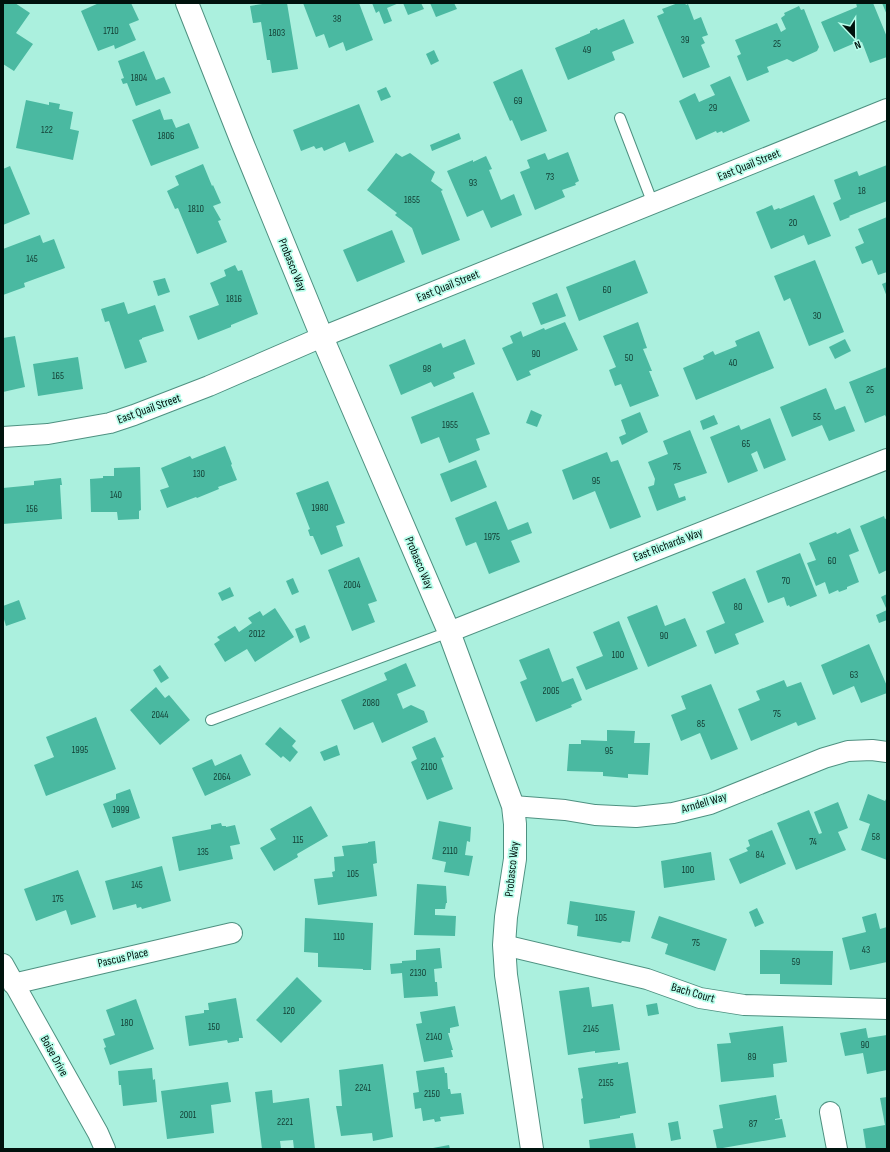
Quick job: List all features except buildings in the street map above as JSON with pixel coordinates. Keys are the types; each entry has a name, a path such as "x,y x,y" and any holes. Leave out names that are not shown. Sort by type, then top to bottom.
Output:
{"street":[{"name":"Probasco Way","path":"187,3 322,337 449,632 513,806 515,824 515,859 506,917 504,945 506,975 532,1149"},
{"name":"East Quail Street","path":"3,437 48,434 116,421 209,386 322,337 887,109"},
{"name":"East Richards Way","path":"449,632 887,459"},
{"name":"Arndell Way","path":"513,806 565,810 595,815 636,817 673,813 710,804 824,758 848,751 872,750 887,752"},
{"name":"Pascus Place","path":"13,984 232,933"},
{"name":"Bach Court","path":"504,945 647,979 700,998 736,1004 887,1009"},
{"name":"Boise Drive","path":"3,964 98,1133 104,1149"},
{"path":"830,1112 837,1149"}],"lane":[{"path":"620,118 653,204"},
{"path":"211,720 449,632"}]}
